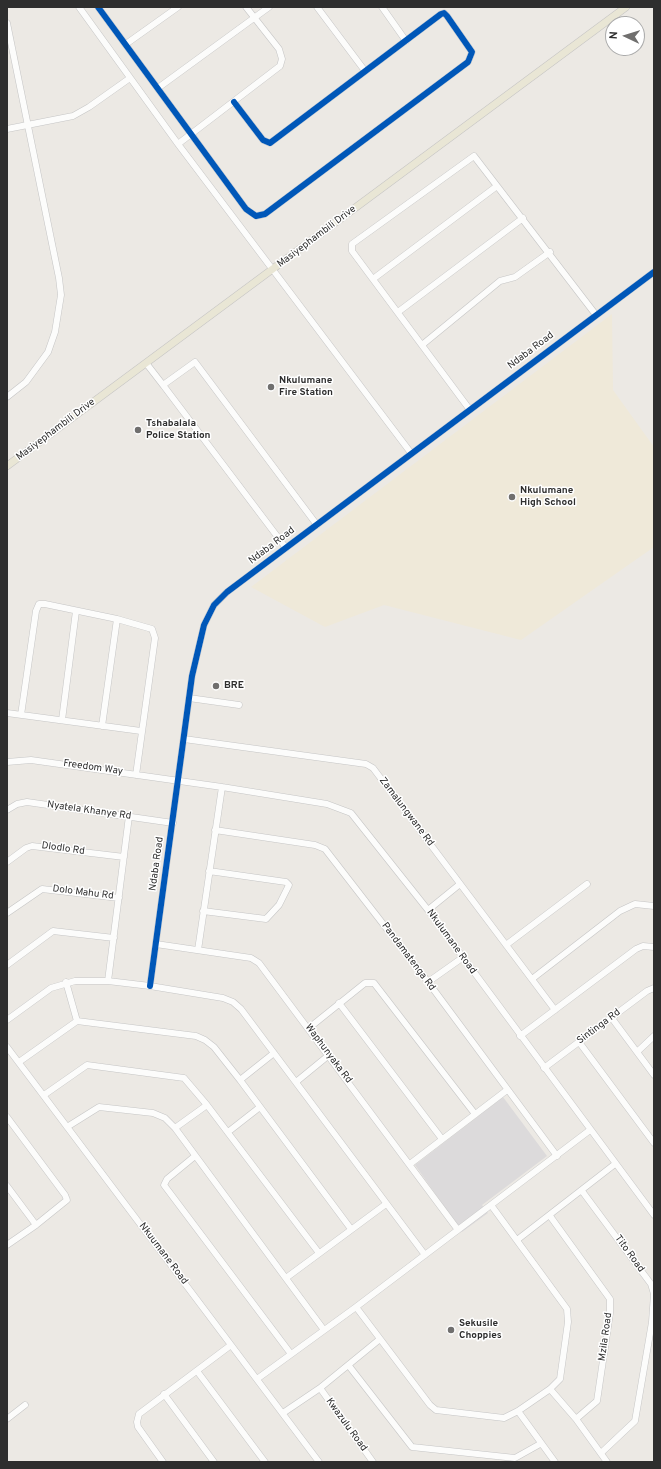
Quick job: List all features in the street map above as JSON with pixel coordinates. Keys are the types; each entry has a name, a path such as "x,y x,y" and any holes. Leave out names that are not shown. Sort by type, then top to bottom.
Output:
{"main road":[{"name":"Masiyephambili Drive","path":"7,466 626,7"}],"street":[{"path":"79,7 178,144 411,453"},
{"path":"98,7 246,209 252,215 261,216 468,62 472,55 471,50 444,13 270,143 263,140 234,102"},
{"path":"126,44 178,7"},
{"path":"178,144 278,70 282,63 282,56 279,49 246,7"},
{"path":"158,88 269,7"},
{"path":"317,7 365,71"},
{"path":"382,7 406,41"},
{"path":"7,23 59,278 60,300 55,332 48,352 26,382 7,397"},
{"path":"7,129 73,116 89,107 130,78"},
{"path":"470,410 352,251 352,244 474,156 550,252 596,315"},
{"path":"373,279 497,186"},
{"path":"398,312 523,218"},
{"path":"422,345 500,281 515,277 550,252"},
{"name":"Ndaba Road","path":"150,986 189,698 199,639 211,609 227,592 654,272"},
{"path":"146,362 286,548"},
{"path":"162,385 195,362 317,524"},
{"path":"21,715 37,606 41,603 117,619 149,628 154,631 155,634 136,774"},
{"path":"62,720 76,611"},
{"path":"102,726 117,619"},
{"path":"189,698 239,705"},
{"path":"7,714 141,731"},
{"name":"Zamalungwane Rd","path":"184,739 370,765 555,1010"},
{"name":"Freedom Way","path":"7,762 31,760 178,781"},
{"name":"Nkulumane Road","path":"178,781 327,804 344,809 357,819 428,910 462,958 654,1215"},
{"path":"198,950 222,787"},
{"name":"Nyatela Khanye Rd","path":"7,810 17,804 27,802 172,823"},
{"path":"108,981 129,816"},
{"name":"Pandamatenga Rd","path":"215,830 315,845 324,849 428,982 557,1156"},
{"name":"Dlodlo Rd","path":"7,862 32,846 124,857"},
{"path":"203,911 266,919 279,905 288,885 286,882 209,871"},
{"path":"428,910 460,884"},
{"path":"506,945 587,884"},
{"name":"Dolo Mahu Rd","path":"7,913 42,888 119,898"},
{"path":"532,978 628,906 639,903 654,906"},
{"path":"7,965 53,931 114,938"},
{"name":"Waphunyaka Rd","path":"156,944 251,958 257,961 309,1028 458,1230"},
{"path":"520,1036 640,947 654,947"},
{"path":"428,982 462,958"},
{"path":"7,1020 45,991 66,982 83,980 108,981 150,986 223,998 233,1002 241,1009 425,1255"},
{"path":"66,982 77,1021"},
{"path":"309,1028 365,983 370,982 377,985 475,1114"},
{"name":"Sintinga Rd","path":"544,1068 611,1017 654,988"},
{"path":"339,1004 442,1139"},
{"path":"611,1017 654,1075"},
{"path":"19,1062 77,1021 200,1037 214,1047 240,1080 351,1229"},
{"path":"637,1052 654,1036"},
{"path":"579,1042 654,1143"},
{"name":"Nkuumane Road","path":"7,1047 283,1413 318,1462"},
{"path":"240,1080 274,1053"},
{"path":"296,1082 329,1055"},
{"path":"44,1095 83,1066 90,1065 184,1078 228,1132 319,1253"},
{"path":"410,1164 507,1090"},
{"path":"175,1128 207,1105"},
{"path":"67,1127 96,1108 102,1107 157,1114 165,1118 175,1128 324,1330"},
{"path":"228,1132 260,1107"},
{"path":"7,1117 66,1197 65,1202 36,1225 7,1245"},
{"path":"257,1379 356,1307 590,1130"},
{"path":"195,1156 167,1179 164,1185 291,1354"},
{"path":"517,1240 550,1216 615,1164"},
{"path":"7,1186 36,1225"},
{"name":"Tito Road","path":"582,1191 651,1284 654,1294 653,1322 636,1421 601,1453"},
{"path":"286,1278 386,1204"},
{"path":"356,1307 430,1405 436,1410 500,1418 518,1410 550,1389 560,1378 568,1322 567,1310 491,1206"},
{"name":"Mzila Road","path":"550,1216 610,1299 610,1313 597,1401 576,1419"},
{"path":"283,1413 320,1388 380,1339"},
{"path":"163,1462 138,1427 136,1422 139,1414 232,1345"},
{"path":"348,1366 412,1447 515,1458 540,1444"},
{"path":"197,1371 265,1462"},
{"name":"Kwazulu Road","path":"320,1388 373,1462"},
{"path":"550,1389 576,1419 608,1462"},
{"path":"164,1394 214,1462"},
{"path":"7,1419 25,1405"},
{"path":"518,1410 540,1444 555,1462"}],"shaded area":[{"name":"Nkulumane High School","path":"612,314 613,390 654,447 654,547 521,640 384,605 325,627 251,587"},
{"path":"503,1097 547,1156 482,1205 488,1213 462,1232 415,1165"}],"cycle path":[{"path":"98,7 246,209 256,216 265,214 468,62 472,52 447,16 444,13 441,14 270,143 263,140 234,102"},
{"path":"150,986 192,676 204,625 214,605 227,592 654,272"}],"place":[{"name":"Nkulumane Fire Station","path":"271,387"},
{"name":"Tshabalala Police Station","path":"138,430"},
{"name":"Nkulumane High School","path":"512,497"},
{"name":"BRE","path":"216,686"},
{"name":"Sekusile Choppies","path":"451,1330"}]}
